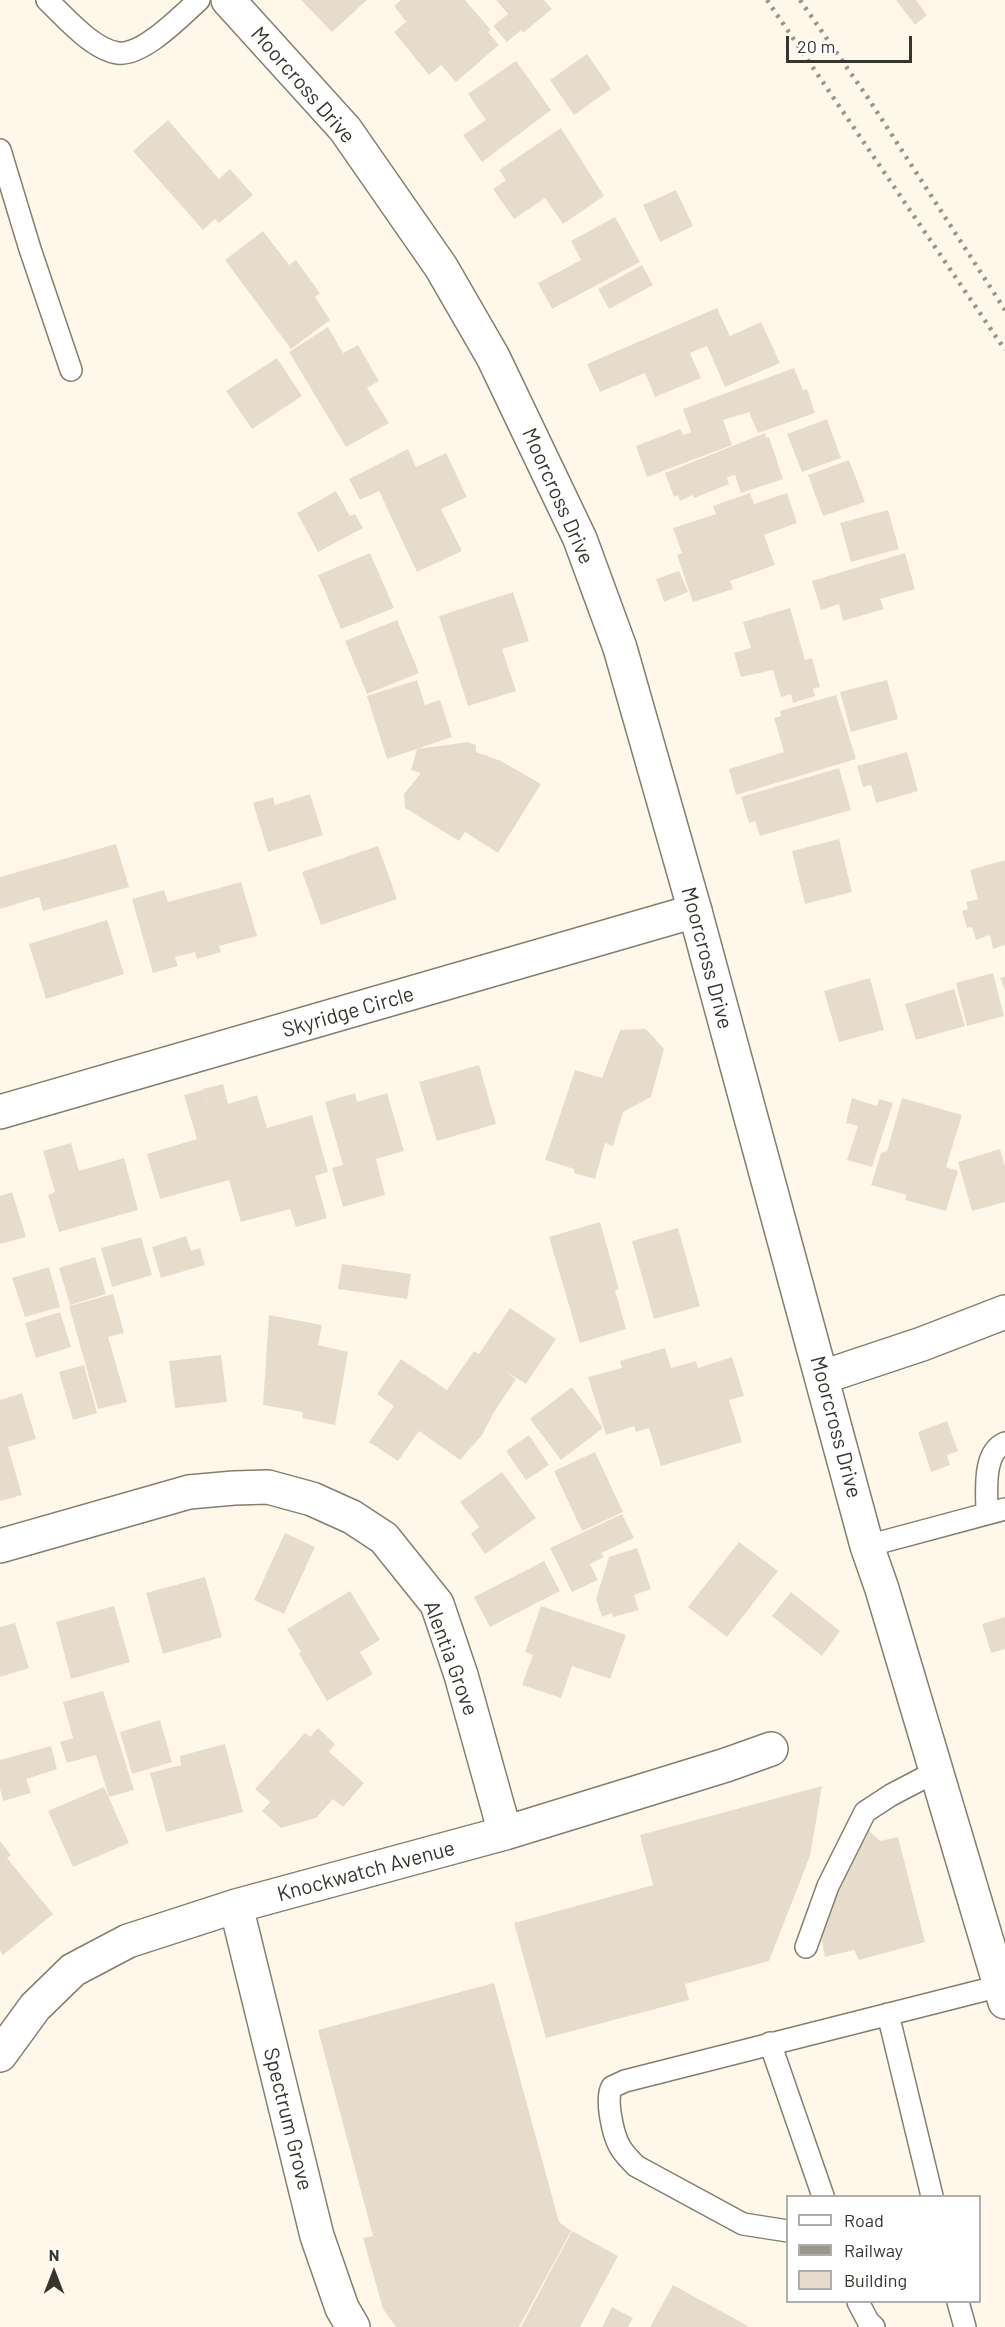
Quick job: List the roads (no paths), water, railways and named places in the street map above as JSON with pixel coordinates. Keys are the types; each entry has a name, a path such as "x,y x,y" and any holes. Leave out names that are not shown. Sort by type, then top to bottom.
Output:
{"street":[{"name":"Moorcross Drive","path":"228,0 345,129 441,267 493,357 580,539 616,637 695,911 867,1545 1003,1994"},
{"name":"Skyridge Circle","path":"0,1112 695,911"},
{"path":"823,1377 922,1344 1005,1312"},
{"name":"Alentia Grove","path":"0,1546 189,1492 234,1488 268,1487 312,1499 352,1517 384,1538 437,1604 461,1675 506,1833"},
{"name":"Knockwatch Avenue","path":"0,2055 35,2007 73,1970 128,1941 236,1906 506,1833 771,1749"},
{"name":"Spectrum Grove","path":"236,1906 317,2235 342,2308 353,2327"}],"lane":[{"path":"47,0 87,37 102,48 119,53 136,49 155,37 199,0"},
{"path":"0,150 30,249 71,370"},
{"path":"867,1545 996,1511 987,1483 990,1460 995,1449 1005,1443"},
{"path":"806,1947 828,1886 865,1812 935,1772"},
{"path":"786,2231 743,2224 636,2166 616,2139 609,2097 610,2090 616,2084 888,2014 1003,1994"},
{"path":"888,2014 932,2195"},
{"path":"770,2043 823,2195"},
{"path":"859,2303 868,2321 874,2327"},
{"path":"959,2303 965,2327"}],"railway":[{"path":"767,0 1005,350"},
{"path":"800,0 868,98 1005,310"}]}
